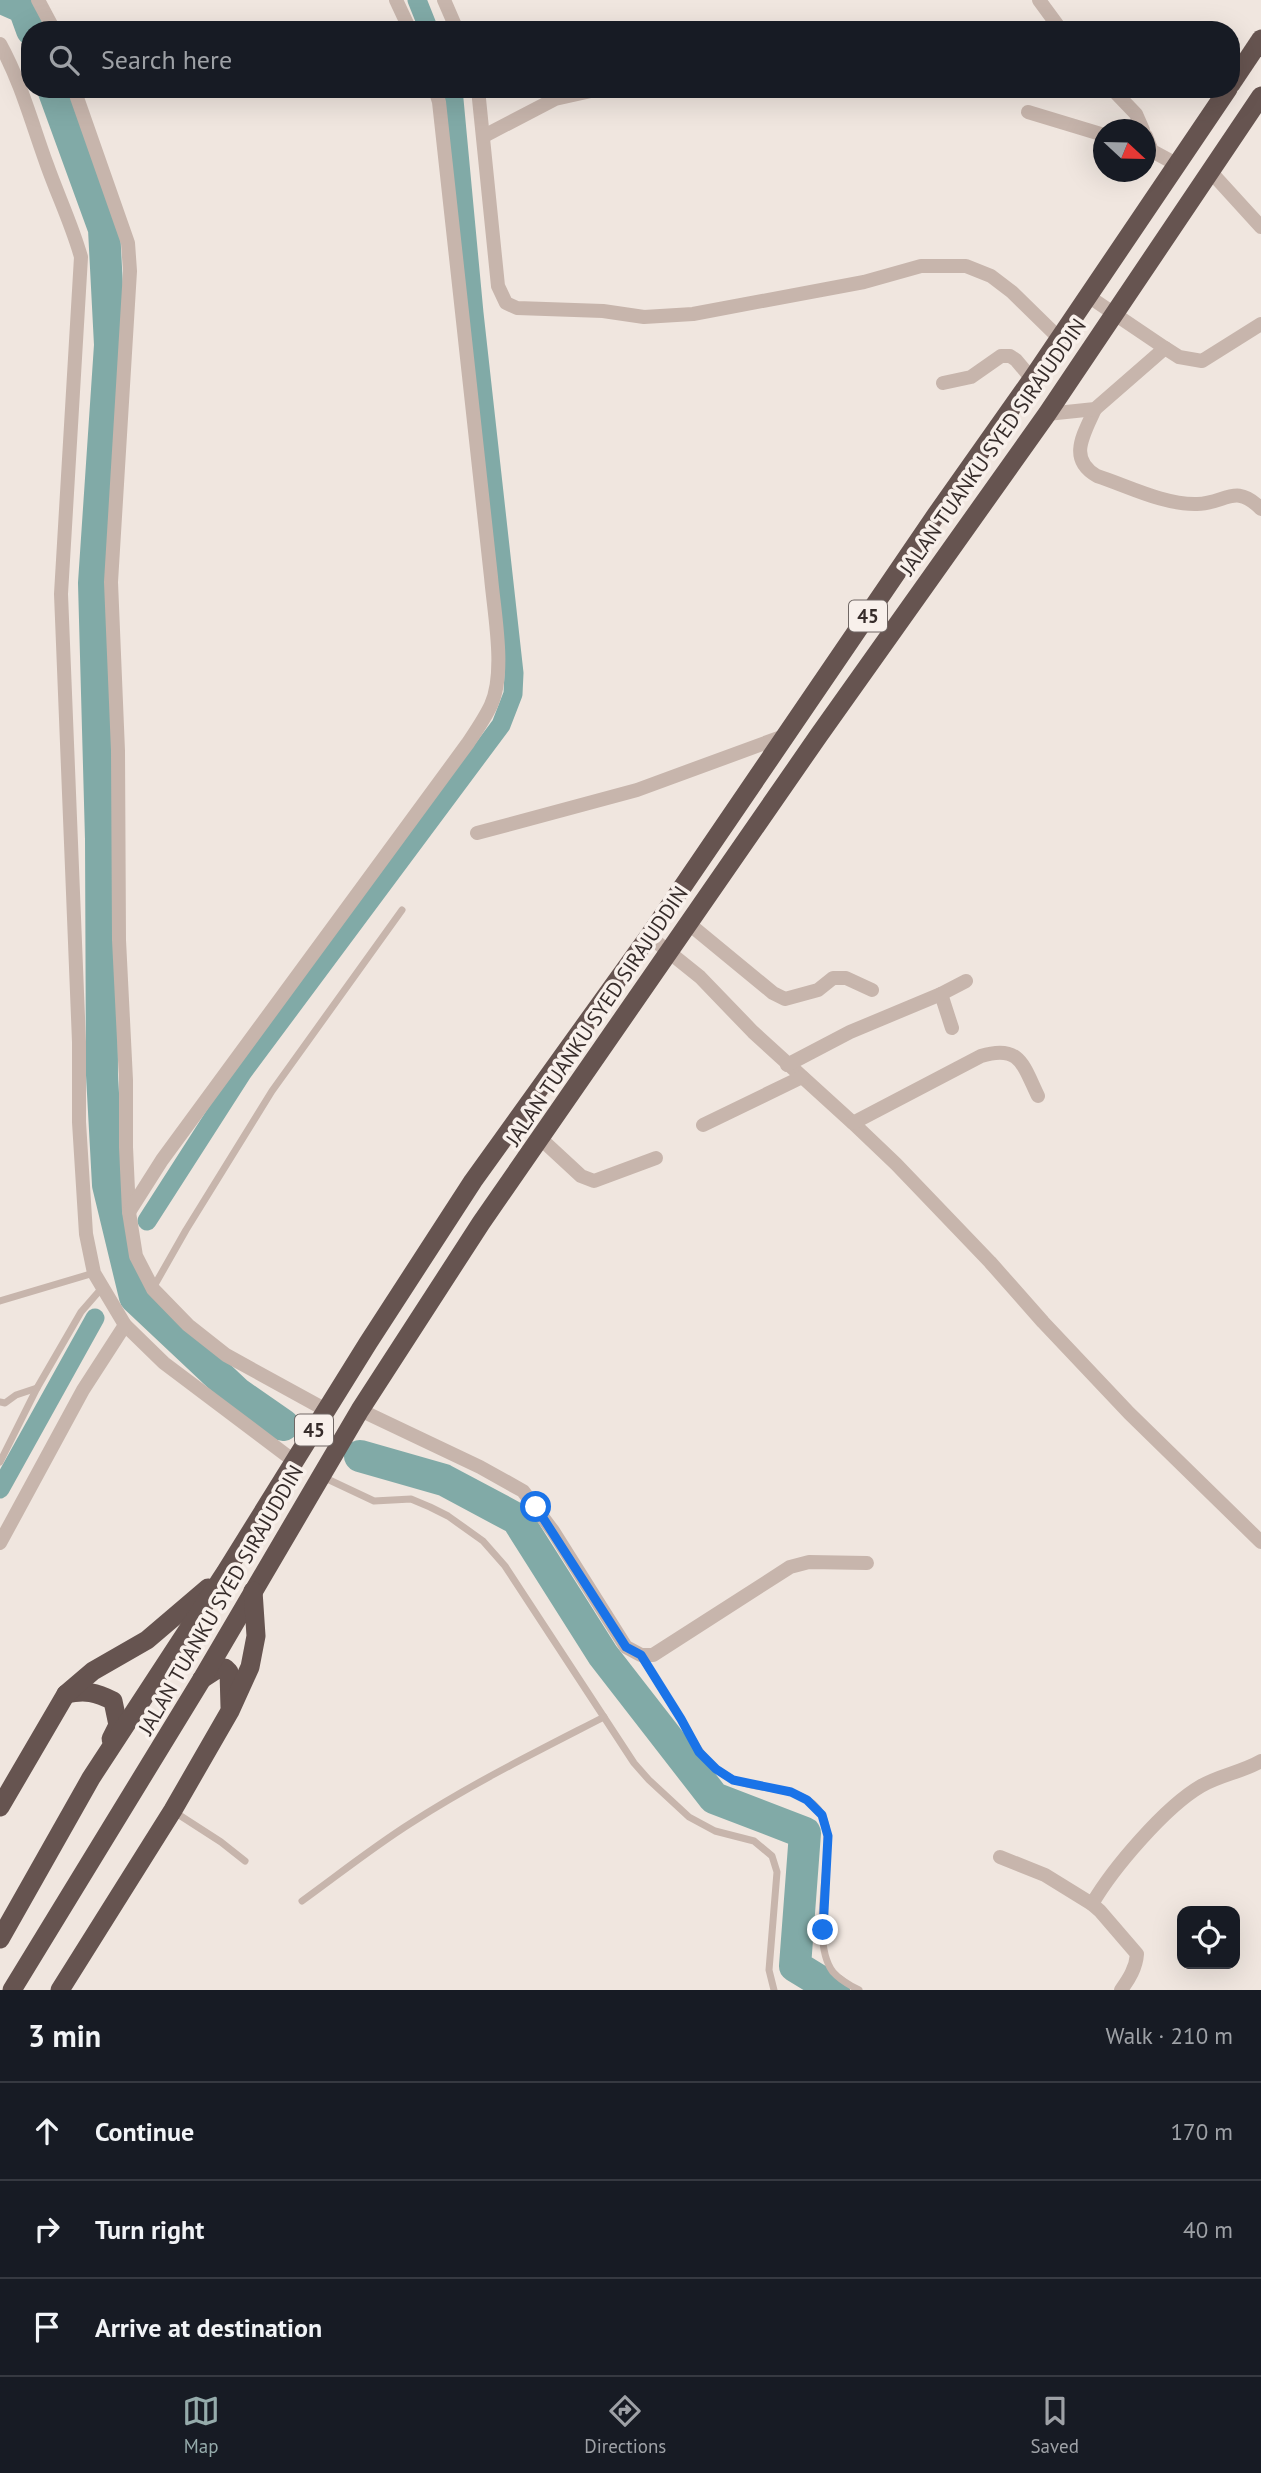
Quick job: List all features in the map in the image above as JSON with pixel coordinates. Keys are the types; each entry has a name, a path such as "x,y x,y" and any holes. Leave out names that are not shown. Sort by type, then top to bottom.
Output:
{"highway":[{"path":"1240,70 1261,39"},
{"name":"JALAN TUANKU SYED SIRAJUDDIN","path":"12,1990 202,1679 360,1410 481,1223 688,923 1047,414 1261,96"},
{"name":"JALAN TUANKU SYED SIRAJUDDIN","path":"0,1939 91,1778 225,1573 473,1181 649,936 1222,98"},
{"path":"0,1807 66,1694 93,1671 147,1640 225,1573"},
{"path":"60,1990 173,1810 230,1711 250,1667 256,1636 253,1590"},
{"path":"202,1679 219,1668 225,1668 229,1672 230,1711"},
{"path":"66,1694 82,1691 98,1693 113,1701 118,1725 91,1778"}],"street":[{"path":"396,0 406,21"},
{"path":"444,0 453,21"},
{"path":"1039,0 1054,21"},
{"path":"45,1 51,21"},
{"path":"0,44 21,90"},
{"path":"24,98 74,232 80,257 61,594 79,1042 79,1122 86,1234 94,1273 101,1289 125,1325 164,1363 295,1461"},
{"path":"77,98 128,243 130,271 111,582 118,751 119,940 129,1212 136,1256 153,1289 188,1325 226,1355 326,1410"},
{"path":"129,1212 162,1160 468,743 492,704 497,686 490,564 438,98"},
{"path":"479,98 498,286 506,303 517,308 603,311 644,317 693,314 864,282 921,266 954,266 966,267 991,276 1012,292 1059,338"},
{"path":"484,136 560,98"},
{"path":"1121,98 1138,119"},
{"path":"1028,112 1093,132"},
{"path":"1156,154 1178,165"},
{"path":"1210,171 1261,227"},
{"path":"1088,296 1179,357 1202,361 1261,324"},
{"path":"1165,348 1095,409 1082,440 1080,460 1087,470 1097,476 1174,501 1198,505 1234,494 1246,496 1261,509"},
{"path":"943,383 971,377 1001,356 1010,356 1016,360 1032,379"},
{"path":"1047,414 1095,409"},
{"path":"478,833 636,790 784,736"},
{"path":"688,923 773,993 785,999 818,989 833,978 846,978 872,990"},
{"path":"649,936 700,977 787,1065 853,1123 956,1226 1143,1427 1261,1542"},
{"path":"787,1065 850,1032 966,981"},
{"path":"941,994 952,1028"},
{"path":"853,1123 981,1056 997,1051 1008,1052 1018,1059 1038,1096"},
{"path":"703,1125 802,1077"},
{"path":"541,1139 582,1176 594,1181 656,1158"},
{"path":"0,1543 83,1390 125,1325"},
{"path":"360,1410 480,1467 523,1491 553,1531 626,1647 641,1655 653,1655 790,1567 809,1562 867,1563"},
{"path":"1092,1904 1110,1875 1129,1853 1181,1801 1210,1782 1261,1762"},
{"path":"1000,1857 1045,1875 1100,1910 1136,1954 1130,1977 1121,1990"}],"lane":[{"path":"153,1289 186,1230 272,1091 402,909"},
{"path":"0,1301 94,1273"},
{"path":"0,1462 37,1388 81,1312 101,1289"},
{"path":"0,1402 5,1403 16,1395 37,1388"},
{"path":"320,1476 374,1501 411,1499 448,1516 483,1541 505,1566 634,1763 649,1780 689,1817 715,1831 754,1841 772,1856 777,1872 769,1970 774,1990"},
{"path":"641,1655 699,1752 716,1769 733,1780 791,1792 807,1800 822,1815 828,1836 823,1900 825,1953 831,1969 842,1980 859,1990"},
{"path":"302,1901 408,1824 495,1772 604,1717"},
{"path":"173,1810 245,1861"}],"waterway":[{"path":"6,0 24,8 29,21"},
{"path":"417,0 425,21"},
{"path":"56,98 104,229 110,345 94,583 101,839 102,1075 108,1185 135,1297 237,1393 283,1425"},
{"path":"147,1221 242,1073 501,725 513,694 514,673 474,313 454,98"},
{"path":"0,1489 95,1318"},
{"path":"360,1456 444,1480 517,1519 603,1655 714,1798 805,1833 795,1966 834,1990"}],"route":[{"path":"536,1507 626,1647 641,1655 699,1752 716,1769 733,1780 791,1792 807,1800 822,1815 828,1836 823,1930"}]}
